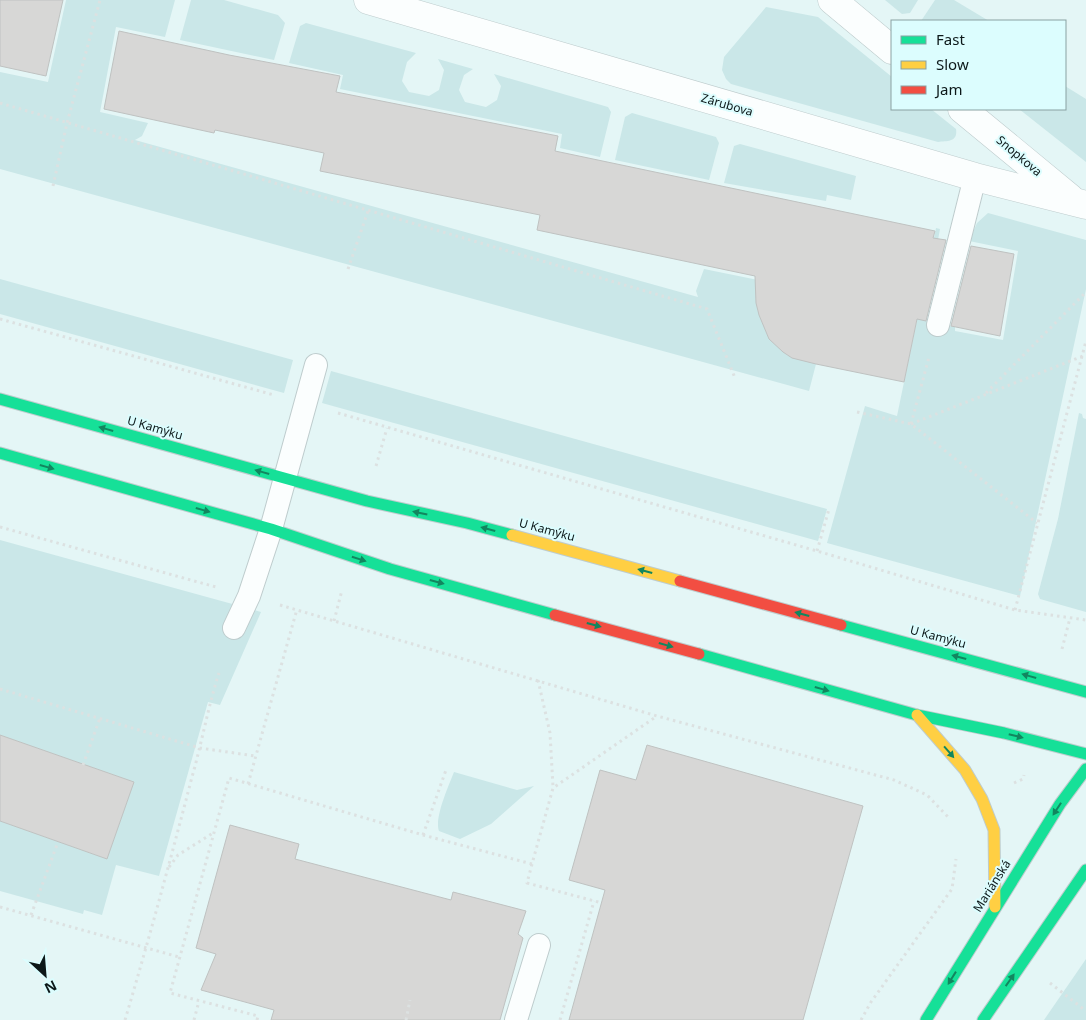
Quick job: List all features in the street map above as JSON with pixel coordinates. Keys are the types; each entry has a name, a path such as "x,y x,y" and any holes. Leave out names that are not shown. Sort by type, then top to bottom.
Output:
{"street":[{"path":"832,0 891,49"},
{"name":"Zárubova","path":"383,2 975,176 1081,204"},
{"name":"Snopkova","path":"963,110 1081,204"},
{"name":"U Kamýku","path":"0,399 284,479 367,501 467,523 1086,692"},
{"path":"0,454 271,529 390,569 917,715 1004,733 1086,754"},
{"path":"917,715 965,770 982,799 994,830 995,907"},
{"name":"Mariánská","path":"926,1020 1060,804 1086,769"},
{"path":"983,1020 1086,870"}],"lane":[{"path":"938,325 975,176"},
{"path":"234,628 249,596 271,529 316,365"},
{"path":"516,1020 539,945"}],"path":[{"path":"54,186 68,123 100,0"},
{"path":"0,103 707,309 735,378"},
{"path":"348,269 368,211"},
{"path":"984,395 1086,292"},
{"path":"0,319 306,404 1015,610 1086,620"},
{"path":"911,424 938,325"},
{"path":"1015,610 1084,357 1086,341"},
{"path":"911,424 1084,357"},
{"path":"857,412 911,424 1037,524"},
{"path":"374,474 387,428"},
{"path":"817,551 829,509"},
{"path":"0,528 297,609 657,716 894,780 927,795 950,819 953,826"},
{"path":"334,621 344,582"},
{"path":"248,784 297,609"},
{"path":"126,1020 200,748 209,702 219,673"},
{"path":"538,680 550,733 553,788 527,883 602,903"},
{"path":"0,689 200,748 255,756"},
{"path":"553,788 657,716"},
{"path":"84,765 100,718"},
{"path":"423,835 446,770"},
{"path":"257,1020 258,1016 170,992 228,778 423,835 532,864"},
{"path":"168,869 178,855 213,832"},
{"path":"31,915 58,842"},
{"path":"861,1020 871,1002 952,888 956,859"},
{"path":"560,1020 594,901"},
{"path":"0,907 179,957"},
{"path":"1045,980 1086,1011"},
{"path":"406,1020 410,1000"},
{"path":"194,1020 199,1001"}],"shaded area":[{"path":"66,0 175,0 165,37 116,27 100,112 148,123 142,136 135,140 698,297 696,291 704,269 758,280 757,309 769,339 787,355 816,364 809,391 0,169 0,72 48,82"},
{"path":"191,0 224,0 278,15 285,23 274,60 180,40"},
{"path":"885,0 918,0 910,13 902,14"},
{"path":"935,0 954,0 987,20 922,20"},
{"path":"766,7 818,17 891,76 891,110 932,110 956,129 954,139 938,142 731,84 726,79 722,70 724,57"},
{"path":"306,23 416,53 407,62 402,81 409,92 429,96 439,90 444,70 438,59 473,69 464,75 459,90 465,102 486,107 497,100 501,86 494,74 608,107 611,112 600,157 560,148 562,134 340,89 343,75 289,63 300,26"},
{"path":"1066,87 1086,99 1086,162 1020,110 1066,110"},
{"path":"632,113 716,137 719,143 709,180 615,160 625,117"},
{"path":"740,144 856,176 851,200 827,195 826,201 724,183 734,146"},
{"path":"988,213 1086,240 1086,289 1020,596 827,543 865,406 897,416 936,228 940,229 923,320 955,327 955,331 1003,340 1018,251 969,241 977,223"},
{"path":"0,279 293,360 284,393 0,314"},
{"path":"331,371 827,509 818,541 322,403"},
{"path":"1079,413 1086,419 1086,612 1040,599 1038,594 1058,519"},
{"path":"0,540 261,612 220,705 208,702 159,876 116,865 102,915 84,910 83,914 0,891 0,821 107,859 134,782 0,735"},
{"path":"454,772 517,790 534,786 491,824 460,839 439,831 438,825 443,802"},
{"path":"1086,959 1086,1020 1044,1020"}],"building":[{"path":"0,0 63,0 46,76 0,66"},
{"path":"119,31 229,55 340,76 336,92 558,136 555,151 935,231 933,238 946,240 926,321 917,319 904,382 816,364 792,358 783,352 769,339 759,315 756,303 755,276 537,230 540,215 320,171 324,153 215,130 214,133 104,109"},
{"path":"971,246 1014,254 1000,336 951,326"},
{"path":"0,735 134,782 107,859 0,821"},
{"path":"647,745 863,806 803,1020 569,1020 605,890 569,880 600,770 636,780"},
{"path":"230,825 299,844 295,859 451,900 453,892 526,911 518,934 523,938 500,1020 271,1020 274,1010 201,990 216,954 196,948"}],"traffic: fast":[{"path":"0,399 367,501 512,535"},
{"path":"0,453 271,529 390,569 555,615"},
{"path":"841,625 1086,692"},
{"path":"699,654 917,715 1004,733 1086,754"},
{"path":"926,1020 1060,804 1086,769"},
{"path":"983,1020 1086,870"}],"traffic: slow":[{"path":"512,535 680,581"},
{"path":"917,715 965,770 982,799 994,830 995,907"}],"traffic: jam":[{"path":"680,581 841,625"},
{"path":"555,615 699,654"}]}
